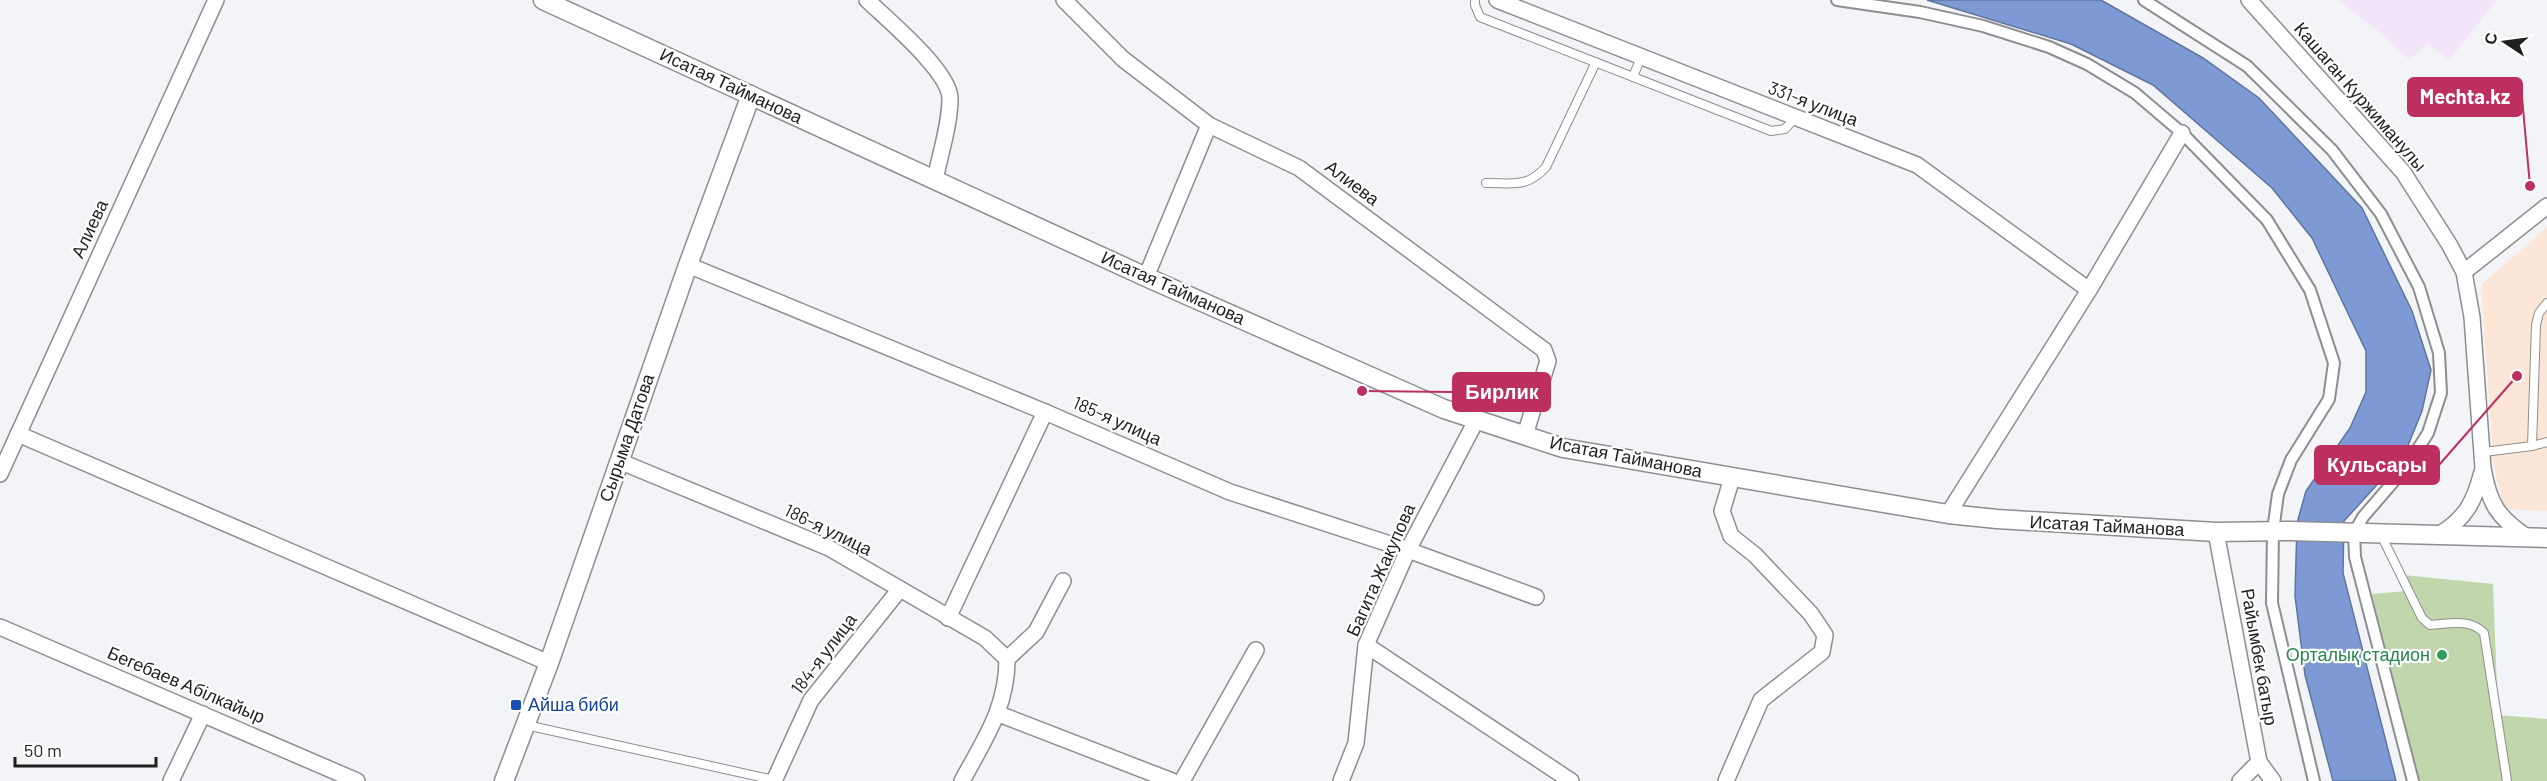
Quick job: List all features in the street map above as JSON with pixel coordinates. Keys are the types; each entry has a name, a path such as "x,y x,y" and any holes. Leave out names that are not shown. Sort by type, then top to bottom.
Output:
{"street":[{"name":"Алиева","path":"0,474 216,0"},
{"name":"Исатая Тайманова","path":"543,0 1146,277 1444,409 1563,448 1948,514 1997,519 2216,532 2380,532 2547,538"},
{"path":"867,0 935,67 948,86 950,97 947,119 935,180"},
{"name":"Алиева","path":"1064,0 1123,59 1209,125 1299,168 1544,350 1548,361 1525,435"},
{"name":"331-я улица","path":"1497,0 1917,165 2089,290"},
{"path":"1837,0 1920,12 1983,26 2049,47 2087,64 2135,93 2182,133 2267,220 2310,290 2334,363 2329,399 2291,460 2278,494 2282,531 2272,603 2313,781"},
{"path":"2144,0 2247,66 2332,150 2381,213 2419,287 2439,353 2441,393 2428,434 2407,466 2363,516 2354,532 2355,557 2413,781"},
{"name":"Кашаган Куржиманулы","path":"2249,0 2403,172 2449,243 2464,272 2472,317 2484,452 2483,468 2478,489 2459,522 2440,534"},
{"name":"Сырыма Датова","path":"504,781 549,663 688,265 751,95"},
{"path":"1146,277 1209,125"},
{"path":"1948,514 2089,290 2182,133"},
{"path":"2464,272 2547,206"},
{"name":"185-я улица","path":"688,265 1046,412 1230,492 1408,550 1536,597"},
{"path":"948,618 1046,412"},
{"name":"Багита Жакупова","path":"1341,781 1356,742 1366,645 1408,550 1477,419"},
{"path":"18,434 549,663"},
{"name":"186-я улица","path":"619,461 829,548 985,638 1007,659"},
{"name":"Кашаган Куржиманулы","path":"2483,468 2493,504 2506,523 2527,537"},
{"path":"1726,781 1761,700 1822,652 1824,635 1811,614 1755,555 1731,536 1722,511 1732,478"},
{"name":"Райымбек батыр","path":"2216,532 2259,762"},
{"path":"962,781 999,714 1007,682 1007,659 1036,632 1063,581"},
{"name":"184-я улица","path":"774,780 811,700 900,589"},
{"name":"Бегебаев Абілкайыр","path":"0,627 357,781"},
{"path":"1366,645 1571,781"},
{"path":"1182,781 1256,650"},
{"path":"171,781 203,714"},
{"path":"999,714 1172,781"},
{"path":"2240,781 2259,762 2273,781"}],"lane":[{"path":"1475,0 1474,5 1480,17 1771,131 1785,129 1796,118"},
{"path":"1633,77 1641,57"},
{"path":"1486,183 1516,183 1534,180 1546,167 1596,62"},
{"path":"2532,446 2536,326 2539,313 2547,303"},
{"path":"2484,452 2547,442"},
{"path":"2380,532 2422,618 2430,625 2463,623 2476,625 2484,633 2506,781"},
{"path":"525,724 774,780"}],"shaded area":[{"path":"2338,0 2497,0 2449,60 2427,43 2410,60 2383,35"},
{"path":"2547,227 2547,511 2504,509 2494,467 2481,285"}],"green space":[{"name":"Орталық стадион","path":"2403,575 2493,584 2498,715 2547,719 2547,781 2420,781 2372,594 2406,591"}],"water":[{"path":"1927,0 2101,0 2203,58 2259,98 2362,208 2412,311 2431,370 2422,411 2404,455 2344,521 2343,573 2396,781 2333,781 2305,675 2295,596 2297,523 2306,491 2350,428 2366,392 2366,351 2312,238 2272,188 2153,85 2071,44"}],"place":[{"name":"Mechta.kz","path":"2530,186"},
{"name":"Кульсары","path":"2517,376"},
{"name":"Бирлик","path":"1362,391"},
{"name":"Орталық стадион","path":"2442,655"},
{"name":"Айша биби","path":"516,705"}]}
